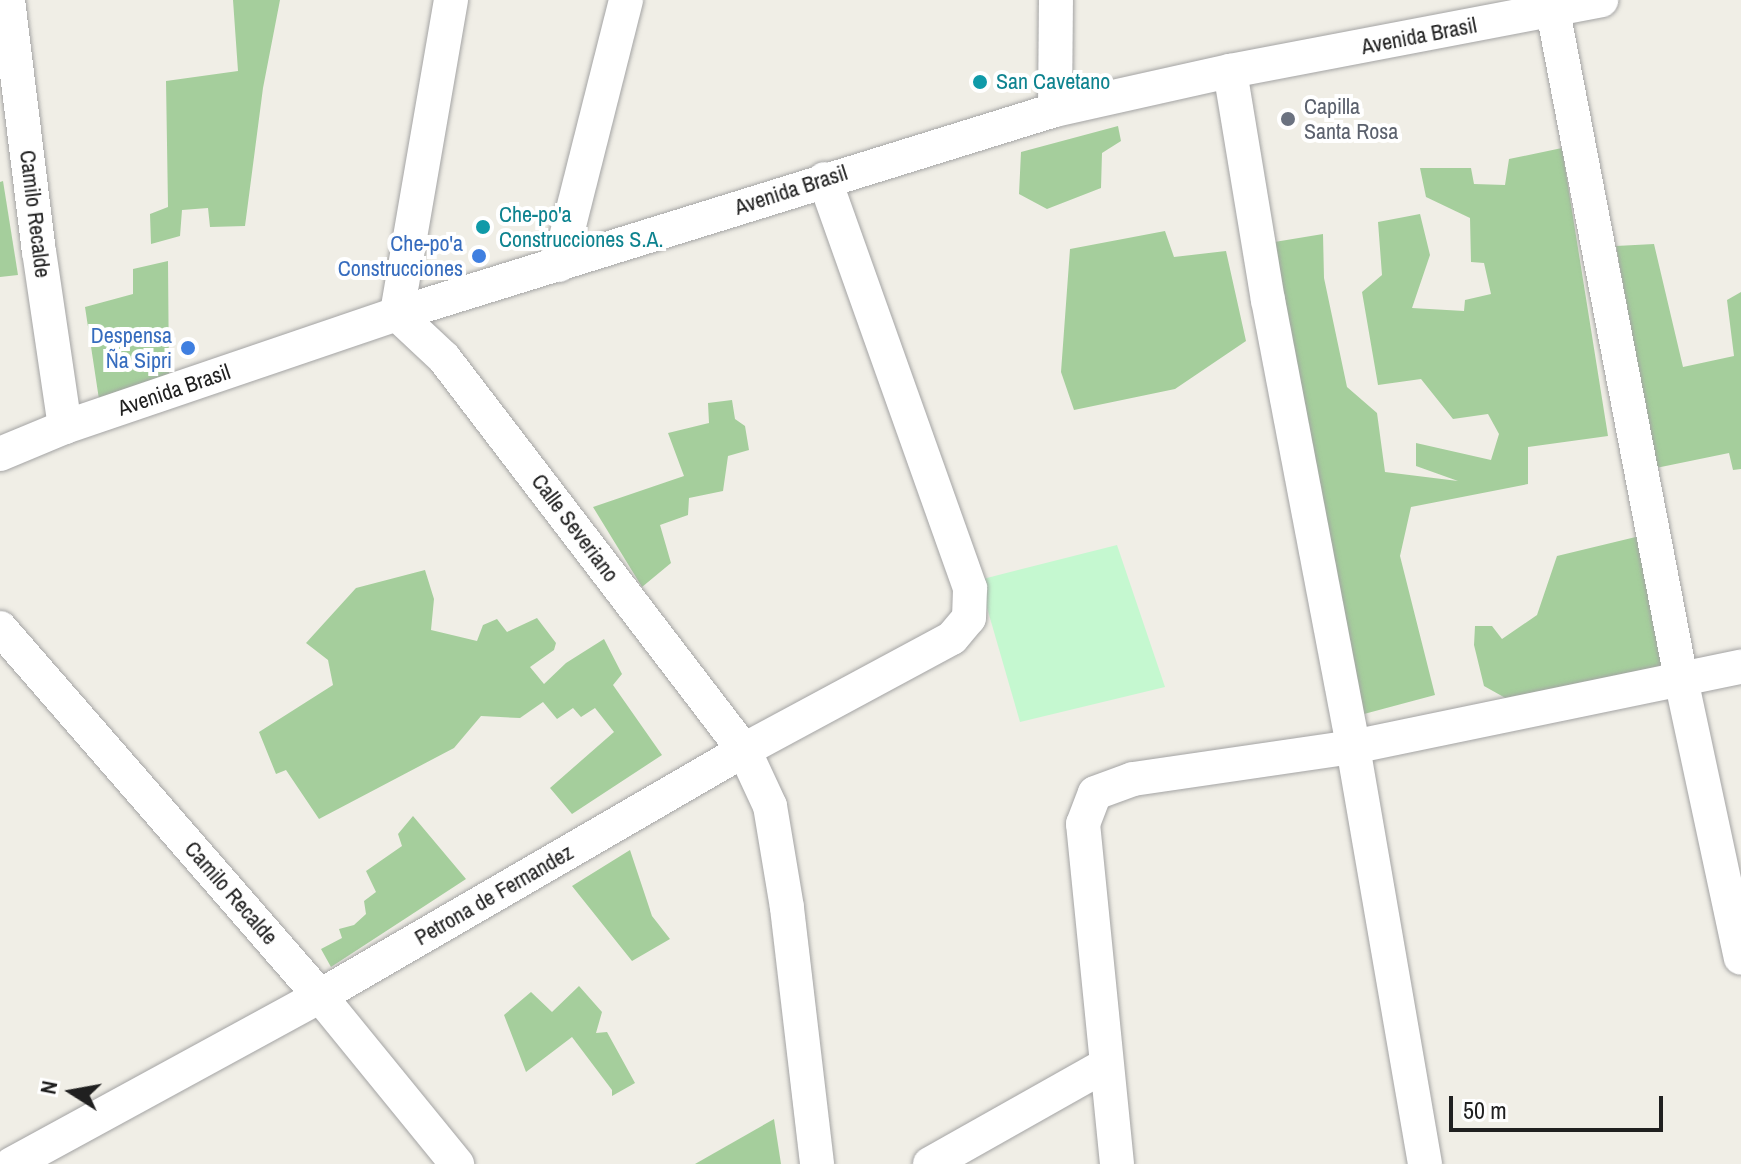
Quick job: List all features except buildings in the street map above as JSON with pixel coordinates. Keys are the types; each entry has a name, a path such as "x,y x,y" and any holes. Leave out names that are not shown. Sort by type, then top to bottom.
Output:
{"street":[{"name":"Camilo Recalde","path":"8,0 39,251 65,427"},
{"path":"397,314 451,0"},
{"path":"559,265 626,0"},
{"path":"1055,110 1056,0"},
{"name":"Avenida Brasil","path":"0,454 65,427 397,314 824,179 1055,110 1230,71 1601,0"},
{"path":"1553,11 1681,679 1741,958"},
{"path":"1230,71 1268,300 1353,747 1425,1164"},
{"name":"Petrona de Fernandez","path":"12,1164 320,996 744,750 952,638 969,618 970,588 824,179"},
{"name":"Calle Severiano","path":"397,314 444,358 744,750 770,806 787,908 817,1164"},
{"name":"Camilo Recalde","path":"0,628 320,996 457,1164"},
{"path":"1117,1164 1104,1066 1083,824 1095,793 1133,779 1353,747 1741,667"},
{"path":"930,1164 1104,1066"}],"green space":[{"path":"233,0 280,0 263,88 245,226 210,227 208,208 182,210 180,236 151,244 150,214 168,207 166,81 238,71"},
{"path":"1118,126 1121,141 1102,153 1101,188 1047,209 1019,194 1021,152"},
{"path":"1562,148 1608,436 1528,447 1528,484 1411,507 1400,556 1435,695 1364,714 1269,243 1323,234 1324,278 1347,387 1377,413 1385,472 1458,481 1416,466 1416,443 1491,460 1499,434 1488,414 1453,419 1421,379 1378,385 1362,292 1382,275 1378,222 1420,214 1430,255 1412,308 1464,311 1465,300 1491,294 1484,263 1471,262 1470,218 1426,197 1420,168 1471,168 1474,184 1505,185 1509,159"},
{"path":"3,181 18,275 0,277 0,182"},
{"path":"1165,231 1174,257 1226,251 1246,341 1175,389 1074,410 1061,372 1070,249"},
{"path":"1654,244 1683,367 1734,356 1727,300 1741,292 1741,469 1733,470 1729,453 1656,468 1616,246"},
{"path":"168,261 169,381 100,406 85,307 133,294 133,269"},
{"path":"732,400 735,419 745,426 749,450 728,456 723,491 689,498 688,515 660,525 671,563 642,587 593,507 684,476 668,433 709,423 708,403"},
{"path":"1644,535 1674,667 1509,700 1484,686 1474,645 1475,626 1492,626 1502,639 1537,615 1557,556"},
{"path":"1117,545 1165,687 1020,722 979,580"},
{"path":"425,570 434,599 431,630 477,641 483,625 497,619 507,632 537,618 556,643 554,650 530,667 544,684 566,663 604,639 622,674 613,685 662,755 572,814 550,788 614,732 595,708 581,717 573,708 557,719 543,702 520,718 481,716 454,748 319,819 286,770 276,774 259,732 333,685 328,660 306,643 356,588"},
{"path":"413,816 466,879 331,967 321,949 342,938 339,929 354,925 366,914 364,901 376,892 366,871 402,846 398,834"},
{"path":"630,850 652,916 670,939 632,961 572,886"},
{"path":"579,986 602,1012 596,1033 607,1032 635,1083 612,1096 612,1090 572,1037 526,1072 504,1015 531,992 552,1012"},
{"path":"774,1119 781,1164 695,1164"}],"place":[{"name":"San Cavetano","path":"980,82"},
{"name":"Capilla Santa Rosa","path":"1288,119"},
{"name":"Che-po'a Construcciones S.A.","path":"483,227"},
{"name":"Che-po'a Construcciones","path":"479,256"},
{"name":"Despensa Ña Sipri","path":"188,348"}]}
